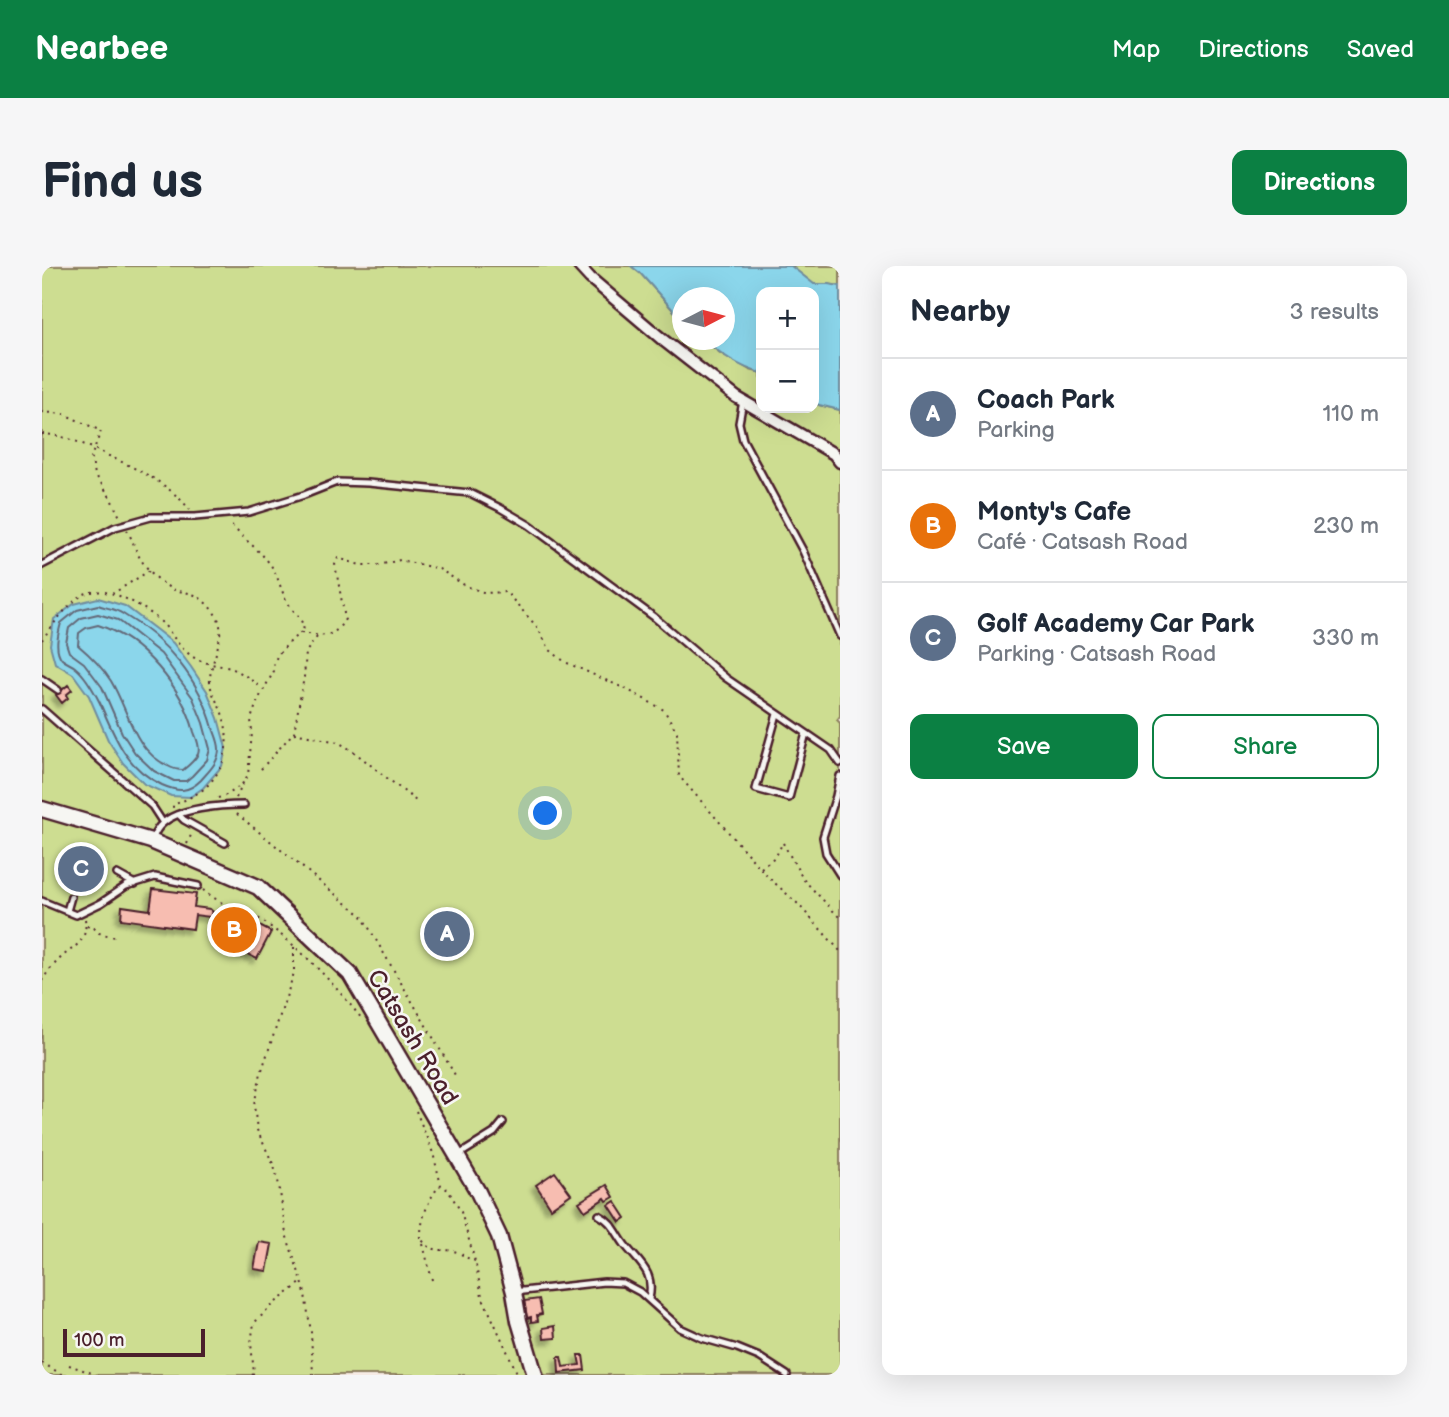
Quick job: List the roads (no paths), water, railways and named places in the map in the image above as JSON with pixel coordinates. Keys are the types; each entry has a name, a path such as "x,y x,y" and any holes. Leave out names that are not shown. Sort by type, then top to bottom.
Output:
{"street":[{"path":"579,266 663,340 743,401 834,454 840,462"},
{"name":"Catsash Road","path":"42,809 151,841 258,887 350,974 478,1192 499,1237 535,1375"}],"lane":[{"path":"743,401 739,423 743,440 803,551 840,635"},
{"path":"42,565 124,524 151,517 195,517 249,512 337,482 470,493 529,525 654,617 726,678 831,751 840,763"},
{"path":"42,679 58,690"},
{"path":"42,709 152,806 163,823"},
{"path":"778,714 756,789 789,798 806,733"},
{"path":"840,776 823,837 826,853 840,875"},
{"path":"151,841 163,823 176,816 218,805 244,805"},
{"path":"176,816 225,843"},
{"path":"117,874 135,884"},
{"path":"42,901 76,915 101,904 126,886 155,877 198,886"},
{"path":"67,911 71,897"},
{"path":"457,1156 488,1137 503,1122"},
{"path":"600,1215 608,1220 644,1266 651,1289 649,1299"},
{"path":"514,1292 604,1282 623,1283 649,1299 680,1328 759,1357 787,1375"}],"water":[{"path":"631,266 791,266 814,284 840,286 840,410 819,405 819,287 756,287 756,371 717,350 735,350 735,287 672,287 672,309"},
{"path":"98,598 125,606 173,643 207,691 226,748 222,766 203,788 190,797 171,796 144,784 123,763 108,740 89,696 73,674 55,663 50,645 54,619 74,604"}],"place":[{"name":"Golf Academy Car Park","path":"81,869"},
{"name":"Monty's Cafe","path":"234,930"},
{"name":"Coach Park","path":"447,934"}]}
